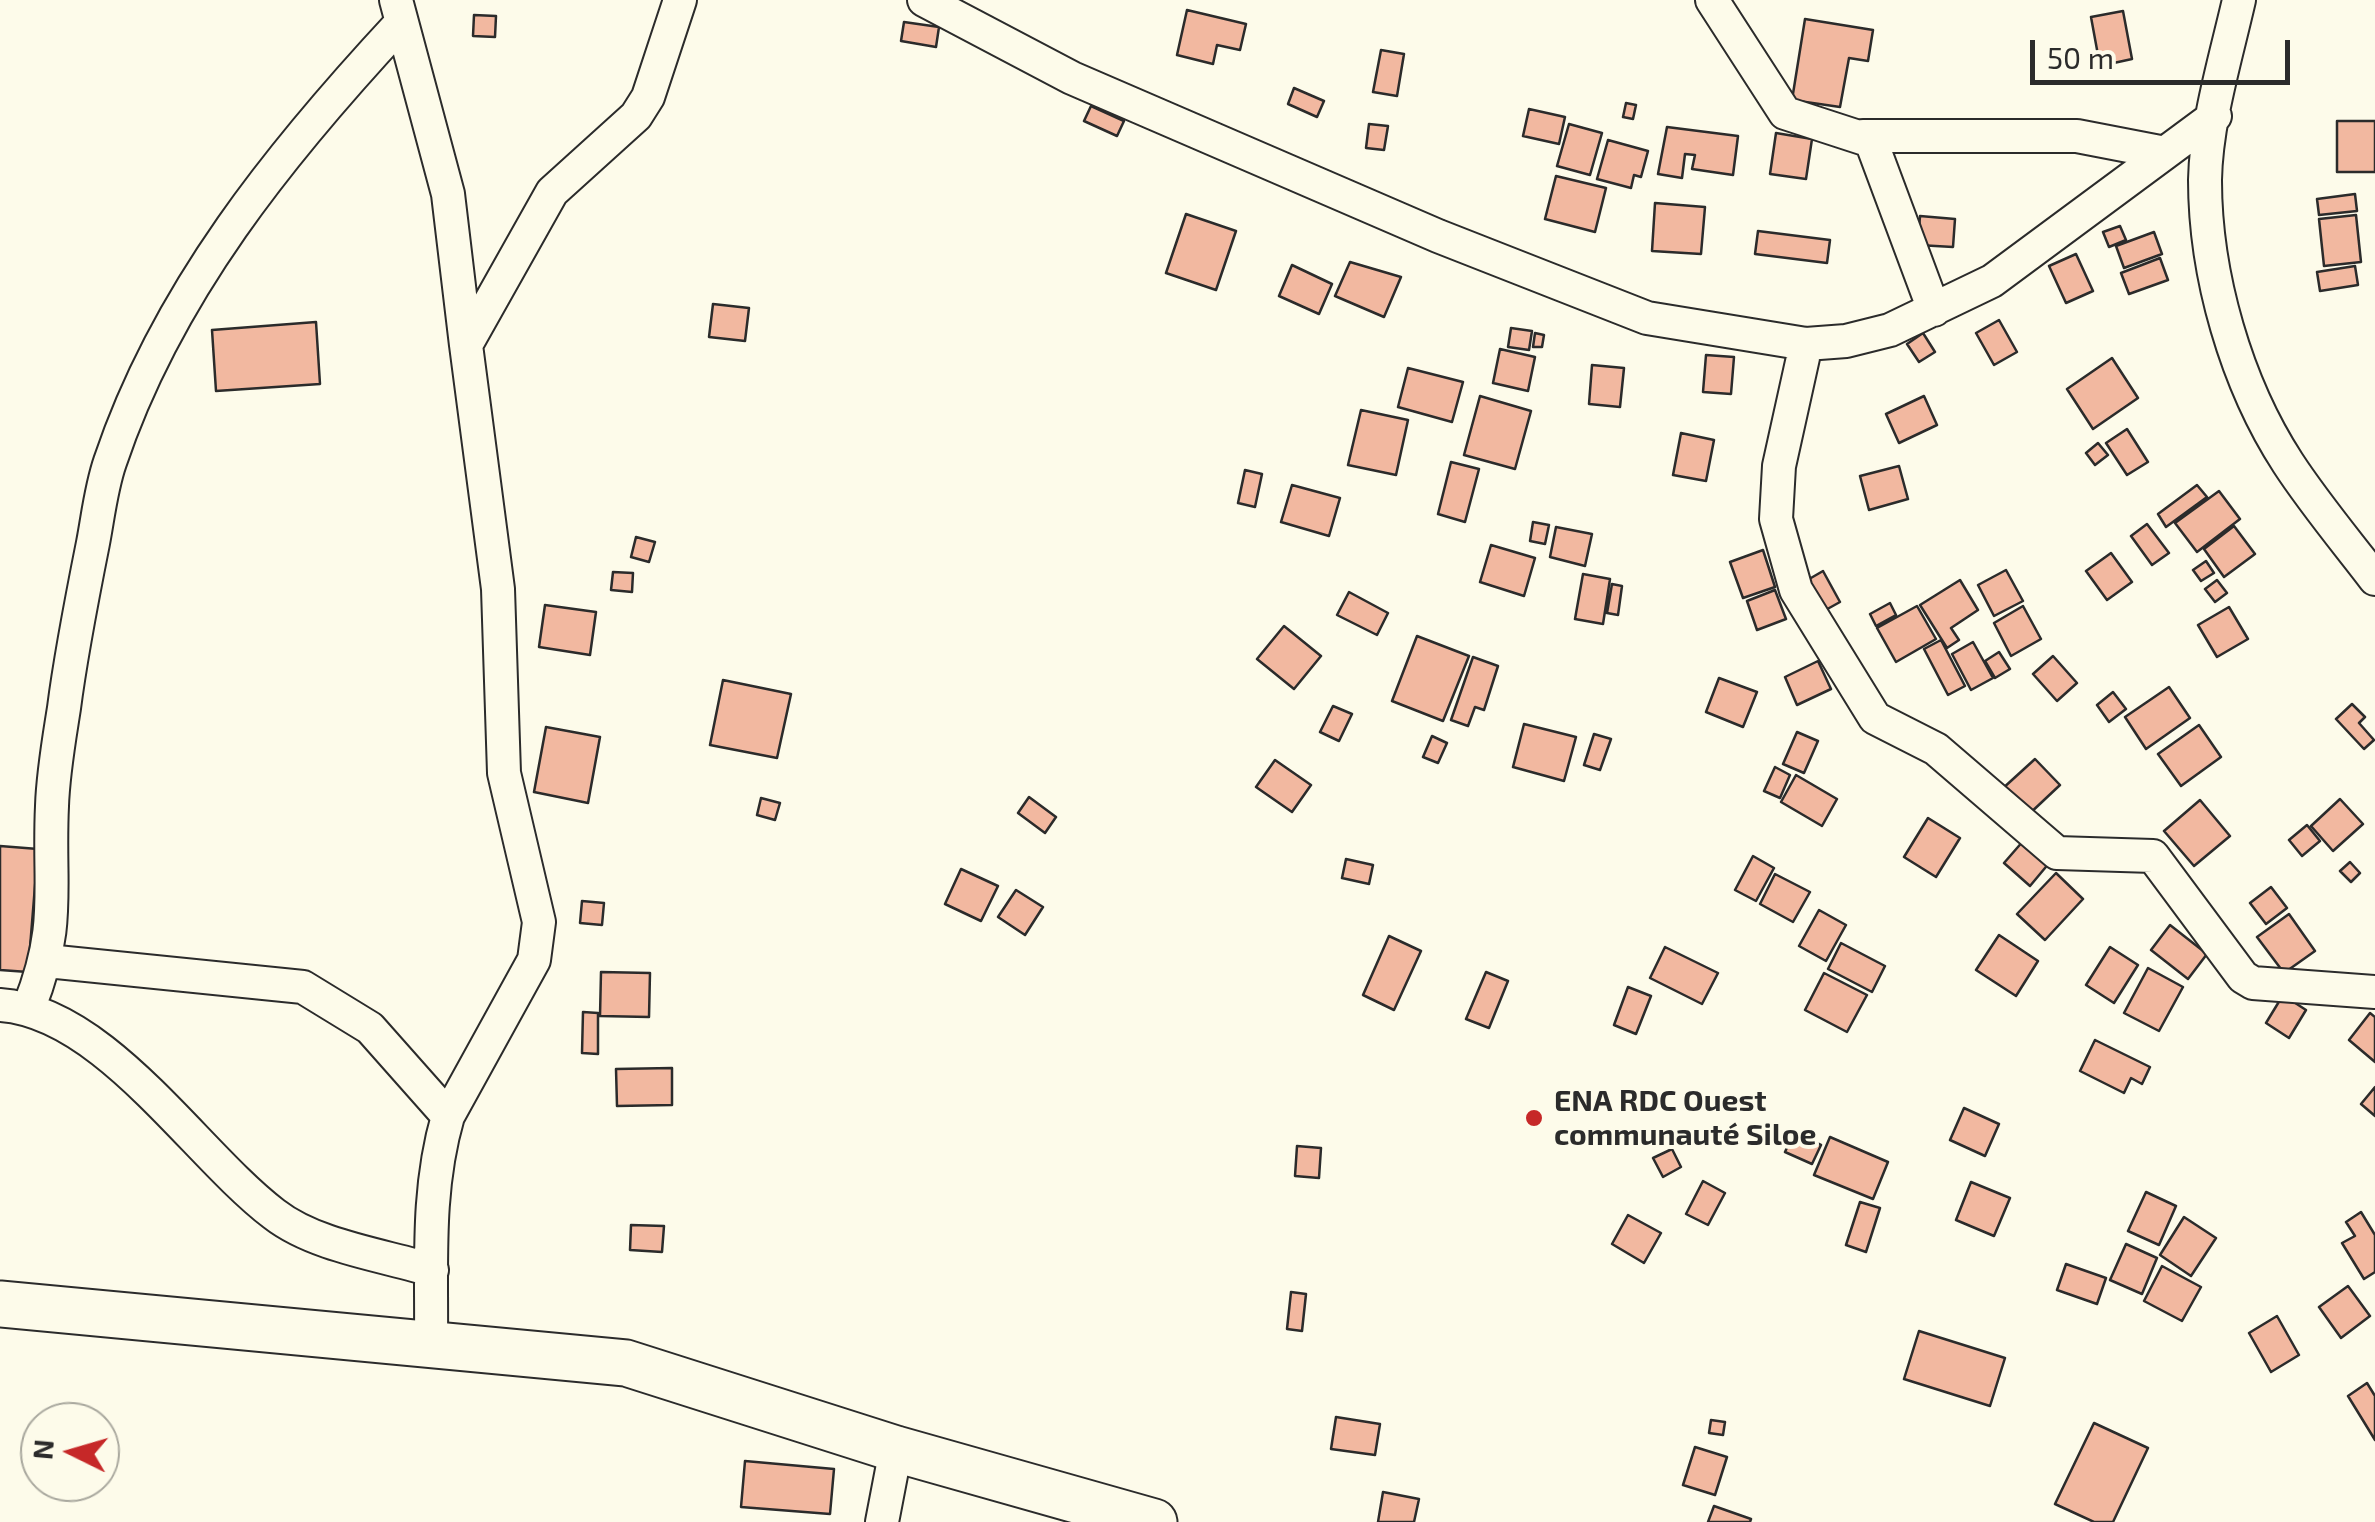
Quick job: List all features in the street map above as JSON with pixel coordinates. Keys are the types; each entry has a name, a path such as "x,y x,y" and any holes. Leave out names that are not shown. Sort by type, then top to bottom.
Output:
{"main road":[{"path":"0,1304 626,1363 896,1449 1154,1522"}],"street":[{"path":"466,345 552,192 636,116 648,97 680,0"},
{"path":"924,0 1072,78 1438,236 1612,305 1682,326 1806,344 1846,341 1890,330 1992,281 2215,116"},
{"path":"1712,0 1785,113 1872,141 1934,310"},
{"path":"2238,0 2205,176 2207,224 2240,364 2264,424 2289,465 2375,579"},
{"path":"398,11 448,194 498,589 504,773 539,922 534,960 448,1116 428,1243 432,1270 430,1343"},
{"path":"398,11 264,183 188,291 134,394 108,466 64,704 52,806 54,922 47,961 15,1006 118,1066 275,1215 312,1233 432,1270"},
{"path":"1863,136 2077,136 2166,153"},
{"path":"1806,344 1779,466 1776,519 1796,590 1875,718 1936,749 2058,853 2152,856 2243,977 2253,983 2375,992"},
{"path":"47,961 302,986 370,1028 448,1116"},
{"path":"882,1522 896,1449"}],"building":[{"path":"1187,10 1246,24 1240,50 1217,45 1213,64 1177,55"},
{"path":"2123,11 2132,59 2100,66 2091,17"},
{"path":"474,15 496,16 495,37 473,36"},
{"path":"1805,19 1873,30 1868,61 1849,58 1840,107 1792,100"},
{"path":"904,22 939,27 936,47 901,41"},
{"path":"1381,50 1404,54 1397,96 1373,92"},
{"path":"1294,88 1324,101 1317,117 1288,104"},
{"path":"1626,103 1636,105 1633,119 1623,117"},
{"path":"1091,106 1124,121 1117,136 1084,121"},
{"path":"1529,109 1565,117 1559,144 1523,136"},
{"path":"2337,121 2375,121 2375,172 2337,172"},
{"path":"1369,124 1388,126 1384,150 1366,148"},
{"path":"1569,124 1602,133 1590,175 1557,166"},
{"path":"1667,127 1738,136 1733,175 1692,169 1695,155 1685,154 1682,178 1658,174"},
{"path":"1776,133 1812,139 1806,179 1770,174"},
{"path":"1608,140 1648,151 1641,177 1634,175 1631,188 1597,179"},
{"path":"1556,176 1606,188 1595,232 1545,219"},
{"path":"2355,194 2357,211 2319,215 2317,199"},
{"path":"1655,203 1705,207 1701,254 1652,251"},
{"path":"1186,214 1236,231 1216,290 1166,273"},
{"path":"2356,215 2361,262 2324,266 2319,219"},
{"path":"1920,216 1955,219 1953,247 1918,245"},
{"path":"2120,226 2126,240 2109,247 2103,232"},
{"path":"1758,231 1830,240 1827,263 1755,254"},
{"path":"2154,232 2162,254 2124,268 2116,246"},
{"path":"2076,254 2093,291 2066,303 2049,266"},
{"path":"2160,258 2168,280 2129,294 2121,273"},
{"path":"1350,262 1401,277 1384,317 1335,296"},
{"path":"1292,265 1332,284 1319,314 1279,296"},
{"path":"2355,266 2358,285 2320,291 2317,272"},
{"path":"713,304 749,308 745,341 709,337"},
{"path":"1999,320 2017,352 1994,365 1976,333"},
{"path":"316,322 320,384 216,391 212,330"},
{"path":"1511,328 1532,331 1529,350 1508,347"},
{"path":"1535,333 1544,335 1542,347 1533,347"},
{"path":"1923,333 1935,352 1919,362 1907,344"},
{"path":"1500,349 1535,357 1528,391 1493,383"},
{"path":"1706,355 1734,357 1731,394 1703,392"},
{"path":"2112,358 2138,398 2093,429 2067,389"},
{"path":"1592,365 1624,368 1620,407 1589,404"},
{"path":"1408,368 1463,382 1452,422 1398,407"},
{"path":"1480,396 1531,411 1515,469 1464,455"},
{"path":"1924,396 1937,425 1899,443 1886,414"},
{"path":"1361,410 1408,420 1396,475 1348,465"},
{"path":"2127,429 2148,462 2127,475 2106,443"},
{"path":"1681,433 1714,440 1706,481 1673,475"},
{"path":"2098,443 2108,455 2095,465 2086,453"},
{"path":"1451,462 1479,469 1465,522 1438,514"},
{"path":"1899,466 1908,499 1869,510 1860,476"},
{"path":"1245,470 1262,474 1255,507 1238,503"},
{"path":"1292,485 1340,498 1329,536 1281,522"},
{"path":"2197,485 2207,497 2166,527 2158,514"},
{"path":"2219,491 2240,519 2197,552 2175,523"},
{"path":"1533,522 1549,525 1545,544 1530,541"},
{"path":"2147,524 2169,553 2152,565 2131,536"},
{"path":"2234,526 2255,554 2224,577 2204,549"},
{"path":"1556,527 1592,534 1585,566 1550,557"},
{"path":"636,537 655,542 649,562 631,557"},
{"path":"1491,545 1535,558 1524,596 1480,582"},
{"path":"1763,550 1775,587 1743,598 1730,562"},
{"path":"2111,553 2132,582 2107,600 2086,571"},
{"path":"2206,561 2214,573 2201,581 2193,570"},
{"path":"2006,570 2023,601 1994,616 1978,585"},
{"path":"1823,571 1840,602 1822,612 1804,582"},
{"path":"613,572 633,573 632,592 611,590"},
{"path":"1583,574 1610,579 1603,624 1575,619"},
{"path":"1960,580 1978,610 1951,628 1959,640 1947,648 1920,605"},
{"path":"2217,580 2227,593 2215,602 2205,589"},
{"path":"1612,584 1622,586 1618,615 1607,613"},
{"path":"1775,590 1786,619 1757,630 1747,601"},
{"path":"1349,592 1388,613 1377,635 1337,615"},
{"path":"1890,603 1896,615 1876,626 1870,614"},
{"path":"545,605 596,612 590,655 539,647"},
{"path":"1917,606 1936,639 1896,662 1877,628"},
{"path":"2023,606 2041,639 2011,656 1994,623"},
{"path":"2229,607 2248,639 2217,657 2198,625"},
{"path":"1284,626 1321,656 1294,689 1257,659"},
{"path":"1417,636 1469,656 1443,721 1392,701"},
{"path":"1941,640 1965,686 1948,695 1924,649"},
{"path":"1973,642 1993,678 1971,690 1952,654"},
{"path":"1999,652 2010,669 1995,678 1985,661"},
{"path":"2053,656 2077,683 2057,701 2033,674"},
{"path":"1473,657 1498,666 1484,710 1475,707 1468,726 1451,720"},
{"path":"1818,661 1831,689 1797,705 1785,677"},
{"path":"1719,678 1757,692 1743,727 1706,712"},
{"path":"723,680 791,694 777,758 710,745"},
{"path":"2169,687 2190,718 2146,749 2125,717"},
{"path":"2113,692 2126,709 2109,722 2097,705"},
{"path":"2352,704 2365,717 2359,723 2374,740 2364,749 2336,719"},
{"path":"1333,706 1352,714 1339,741 1320,732"},
{"path":"1524,724 1576,737 1564,781 1513,767"},
{"path":"2199,725 2221,757 2181,786 2158,754"},
{"path":"546,727 600,737 588,803 534,792"},
{"path":"1797,732 1818,741 1804,773 1783,764"},
{"path":"1594,734 1611,739 1600,770 1584,765"},
{"path":"1432,736 1447,743 1438,763 1423,757"},
{"path":"2035,759 2060,785 2026,817 2001,790"},
{"path":"1275,760 1311,785 1292,812 1256,787"},
{"path":"1775,767 1790,775 1780,798 1764,791"},
{"path":"1796,775 1837,799 1822,826 1781,802"},
{"path":"1029,797 1056,817 1045,833 1018,813"},
{"path":"761,798 780,803 775,820 757,815"},
{"path":"2340,799 2363,824 2333,851 2311,826"},
{"path":"2200,800 2230,836 2194,866 2164,831"},
{"path":"1928,818 1960,838 1936,877 1904,857"},
{"path":"2307,825 2320,841 2302,856 2289,840"},
{"path":"2024,840 2050,862 2030,886 2004,863"},
{"path":"0,846 38,849 28,972 0,970"},
{"path":"1753,856 1774,868 1756,901 1735,890"},
{"path":"1346,859 1373,865 1369,884 1342,878"},
{"path":"2350,862 2360,873 2351,882 2340,871"},
{"path":"961,869 998,886 981,921 945,904"},
{"path":"2056,873 2083,899 2045,940 2017,914"},
{"path":"1775,874 1810,892 1793,922 1760,904"},
{"path":"2271,887 2287,908 2266,924 2250,903"},
{"path":"1016,890 1043,907 1025,935 998,917"},
{"path":"582,901 604,903 602,925 580,923"},
{"path":"1819,910 1846,925 1826,961 1799,946"},
{"path":"2289,914 2315,951 2284,973 2257,937"},
{"path":"2170,925 2207,954 2188,979 2151,950"},
{"path":"1999,935 2038,961 2016,996 1976,970"},
{"path":"1389,936 1421,951 1394,1010 1363,995"},
{"path":"1841,943 1885,966 1872,992 1828,969"},
{"path":"1665,947 1718,973 1702,1004 1650,978"},
{"path":"2110,947 2138,965 2114,1003 2086,985"},
{"path":"2148,968 2183,987 2159,1031 2124,1013"},
{"path":"601,972 650,973 649,1017 600,1016"},
{"path":"1486,972 1508,981 1489,1028 1466,1019"},
{"path":"1824,973 1867,995 1847,1032 1805,1010"},
{"path":"1628,987 1651,996 1636,1034 1614,1025"},
{"path":"2283,995 2306,1010 2289,1038 2266,1023"},
{"path":"583,1012 598,1013 598,1054 582,1053"},
{"path":"2370,1013 2375,1017 2375,1062 2349,1040"},
{"path":"2095,1040 2150,1067 2142,1084 2131,1078 2124,1093 2080,1071"},
{"path":"672,1068 672,1105 617,1106 616,1069"},
{"path":"2375,1087 2375,1116 2361,1104"},
{"path":"1964,1108 1999,1124 1985,1156 1950,1140"},
{"path":"1794,1132 1821,1145 1812,1164 1785,1152"},
{"path":"1830,1137 1888,1162 1873,1199 1814,1175"},
{"path":"1297,1146 1321,1148 1319,1178 1295,1176"},
{"path":"1672,1149 1681,1167 1663,1177 1653,1158"},
{"path":"1703,1181 1725,1193 1708,1225 1686,1214"},
{"path":"1971,1182 2010,1198 1994,1236 1956,1220"},
{"path":"2146,1192 2176,1206 2159,1245 2128,1231"},
{"path":"1860,1202 1880,1208 1866,1252 1846,1245"},
{"path":"2361,1212 2375,1235 2375,1272 2364,1279 2342,1243 2355,1236 2346,1222"},
{"path":"1628,1215 1661,1233 1644,1263 1612,1244"},
{"path":"2184,1217 2216,1238 2191,1276 2160,1255"},
{"path":"631,1225 664,1226 662,1252 630,1250"},
{"path":"2126,1244 2157,1258 2142,1294 2110,1280"},
{"path":"2066,1264 2106,1278 2097,1304 2057,1290"},
{"path":"2162,1266 2201,1287 2182,1321 2144,1301"},
{"path":"2348,1286 2370,1316 2341,1338 2319,1307"},
{"path":"1291,1292 1306,1294 1302,1331 1287,1329"},
{"path":"2277,1316 2299,1355 2271,1372 2249,1333"},
{"path":"1919,1331 2005,1358 1990,1406 1904,1379"},
{"path":"2367,1383 2375,1396 2375,1440 2348,1396"},
{"path":"1336,1417 1380,1424 1375,1455 1331,1449"},
{"path":"1711,1420 1725,1422 1723,1435 1709,1433"},
{"path":"2094,1423 2148,1448 2113,1522 2094,1522 2055,1504"},
{"path":"1695,1447 1727,1457 1715,1495 1683,1485"},
{"path":"745,1461 834,1469 830,1514 741,1507"},
{"path":"1383,1492 1419,1499 1414,1522 1378,1522"},
{"path":"1714,1506 1751,1519 1750,1522 1708,1522"}],"place":[{"name":"ENA RDC Ouest communauté Siloe","path":"1534,1118"}]}
